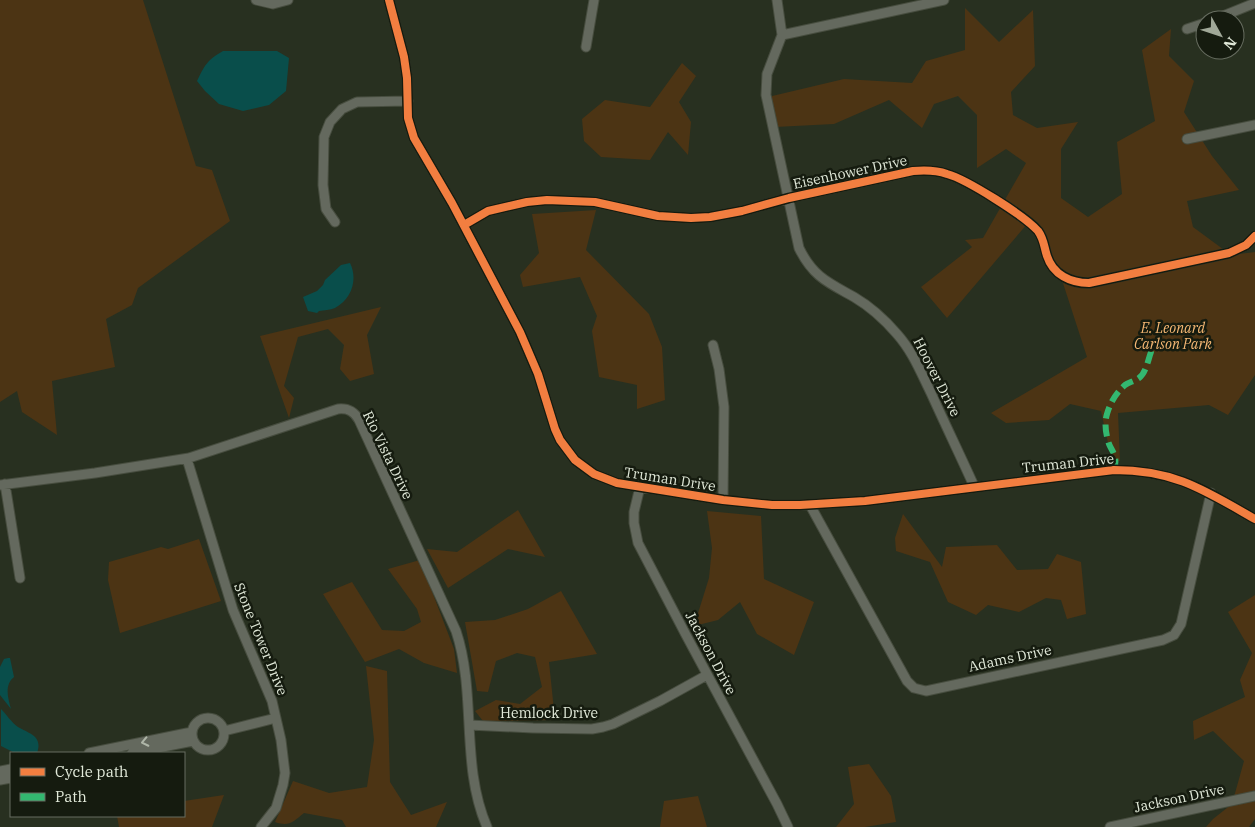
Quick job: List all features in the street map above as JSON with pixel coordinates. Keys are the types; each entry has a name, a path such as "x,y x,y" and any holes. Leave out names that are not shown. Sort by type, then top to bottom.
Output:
{"street":[{"path":"256,0 273,4 288,0"},
{"name":"Truman Drive","path":"389,0 404,57 408,118 414,138 464,224 530,352 555,429 567,450 580,464 594,474 617,483 722,500 772,505 810,505 865,501 974,486 1114,470 1130,470 1166,475 1197,486 1255,520"},
{"path":"586,48 594,0"},
{"name":"Hoover Drive","path":"777,0 782,35 767,74 766,95 799,248 809,266 826,282 877,313 907,347 921,371 974,486"},
{"path":"782,35 944,0"},
{"path":"1236,10 1255,2"},
{"path":"1187,29 1195,26"},
{"path":"335,222 326,209 323,161 326,129 335,115 342,109 357,102 408,101"},
{"path":"1187,139 1255,125"},
{"name":"Eisenhower Drive","path":"464,224 488,211 527,202 547,200 595,202 658,216 691,218 724,215 789,198 924,170 946,173 967,182 1033,227 1043,239 1047,256 1055,270 1066,279 1081,283 1089,283 1229,253 1246,244 1255,236"},
{"path":"713,345 719,369 724,407 722,500"},
{"name":"Rio Vista Drive","path":"2,485 134,468 187,459 338,408 353,412 359,420 456,631 463,655 476,793 487,827"},
{"name":"Stone Tower Drive","path":"187,459 233,610 265,683 276,718 284,758 285,775 276,808 261,827"},
{"path":"2,485 20,578"},
{"name":"Jackson Drive","path":"640,487 634,512 638,543 788,827"},
{"name":"Adams Drive","path":"810,505 907,681 914,688 926,691 1163,640 1174,635 1181,624 1211,493"},
{"name":"Hemlock Drive","path":"469,725 592,729 603,727 620,721 707,675"},
{"path":"210,718 219,723 224,732 224,737 219,746 210,750 200,748 193,736 194,727 201,720 210,718"},
{"path":"224,732 276,718"},
{"path":"95,752 193,736"},
{"path":"136,752 193,736"},
{"name":"Jackson Drive","path":"1110,827 1255,796"}],"green space":[{"path":"0,0 143,0 196,166 212,170 230,221 138,288 132,305 106,319 115,367 52,381 57,435 22,412 17,391 0,402"},
{"name":"E. Leonard Carlson Park","path":"965,8 999,42 1033,10 1035,66 1011,92 1013,115 1037,128 1078,122 1061,149 1061,198 1088,217 1122,194 1117,142 1155,121 1142,50 1171,29 1169,56 1194,81 1184,112 1212,156 1239,190 1187,201 1193,227 1231,255 1255,252 1255,375 1228,415 1209,405 1118,413 1120,461 1112,461 1101,411 1070,404 1049,420 1006,423 991,413 1087,357 1061,277 1028,223 947,318 921,287 972,247 965,240 983,238 1026,163 1006,149 977,168 977,115 958,96 934,104 922,128 889,100 834,124 775,127 768,97 844,79 912,83 926,61 965,50"},
{"path":"682,63 696,76 679,102 691,122 688,155 668,132 650,160 601,157 584,141 582,119 605,100 650,107"},
{"path":"596,210 586,250 649,314 662,347 665,400 637,409 637,385 599,377 592,331 597,316 580,277 523,287 520,275 539,253 532,214"},
{"path":"381,307 367,335 374,374 350,381 340,369 344,345 328,329 298,337 284,386 294,398 289,418 260,336"},
{"path":"518,510 545,557 508,549 448,588 427,549 457,552"},
{"path":"707,511 761,516 764,579 814,602 794,655 757,634 740,602 718,620 694,626 709,578 712,548"},
{"path":"903,514 942,567 946,547 997,545 1017,570 1048,569 1057,554 1081,562 1086,614 1067,619 1061,600 1046,598 1019,612 988,605 976,615 948,602 930,562 896,551 895,538"},
{"path":"199,539 221,601 120,633 108,580 109,562 161,547 168,549"},
{"path":"420,560 454,649 457,673 424,663 399,649 365,662 323,594 352,582 382,630 404,631 421,622 417,609 388,569"},
{"path":"561,591 597,654 549,662 555,720 483,721 475,711 496,700 520,704 542,687 535,657 517,653 496,661 488,692 477,691 465,622 495,620 528,609"},
{"path":"1255,595 1255,819 1249,827 1206,827 1232,804 1244,761 1213,731 1194,740 1193,721 1245,697 1240,680 1252,653 1228,612"},
{"path":"366,666 387,671 390,782 411,815 447,802 436,827 346,827 342,820 304,813 291,823 275,822 293,781 329,793 367,787 374,740"},
{"path":"869,764 891,796 896,822 865,827 836,827 854,804 848,767"},
{"path":"224,795 212,827 119,827 117,817 185,817 185,801"},
{"path":"698,796 707,827 660,827 664,801"}],"water":[{"path":"223,51 277,51 289,58 286,91 269,105 243,111 219,104 197,81 207,63"},
{"path":"350,263 353,282 346,299 333,309 317,313 308,311 303,297 317,291 325,280 341,265"},
{"path":"10,658 14,677 8,688 11,709 0,695 0,667 4,659"},
{"path":"1,709 18,727 34,736 38,743 37,752 13,752 1,746"}],"marked path":[{"path":"1118,470 1115,465 1115,456 1107,437 1106,418 1108,410 1119,391 1125,385 1139,378 1143,373 1151,352 1149,344 1145,344 1146,342"}],"cycle path":[{"path":"389,0 404,57 407,78 408,118 414,138 452,203 520,332 538,374 560,440 575,460 594,474 617,483 723,500 772,505 800,505 865,501 1114,470 1135,471 1172,478 1188,484 1220,499 1255,519"},
{"path":"464,225 488,211 527,202 547,200 595,202 658,216 710,217 913,171 926,170 956,177 981,190 1021,216 1040,234 1050,263 1058,273 1063,277 1082,283 1229,253 1246,245 1255,236"}]}
